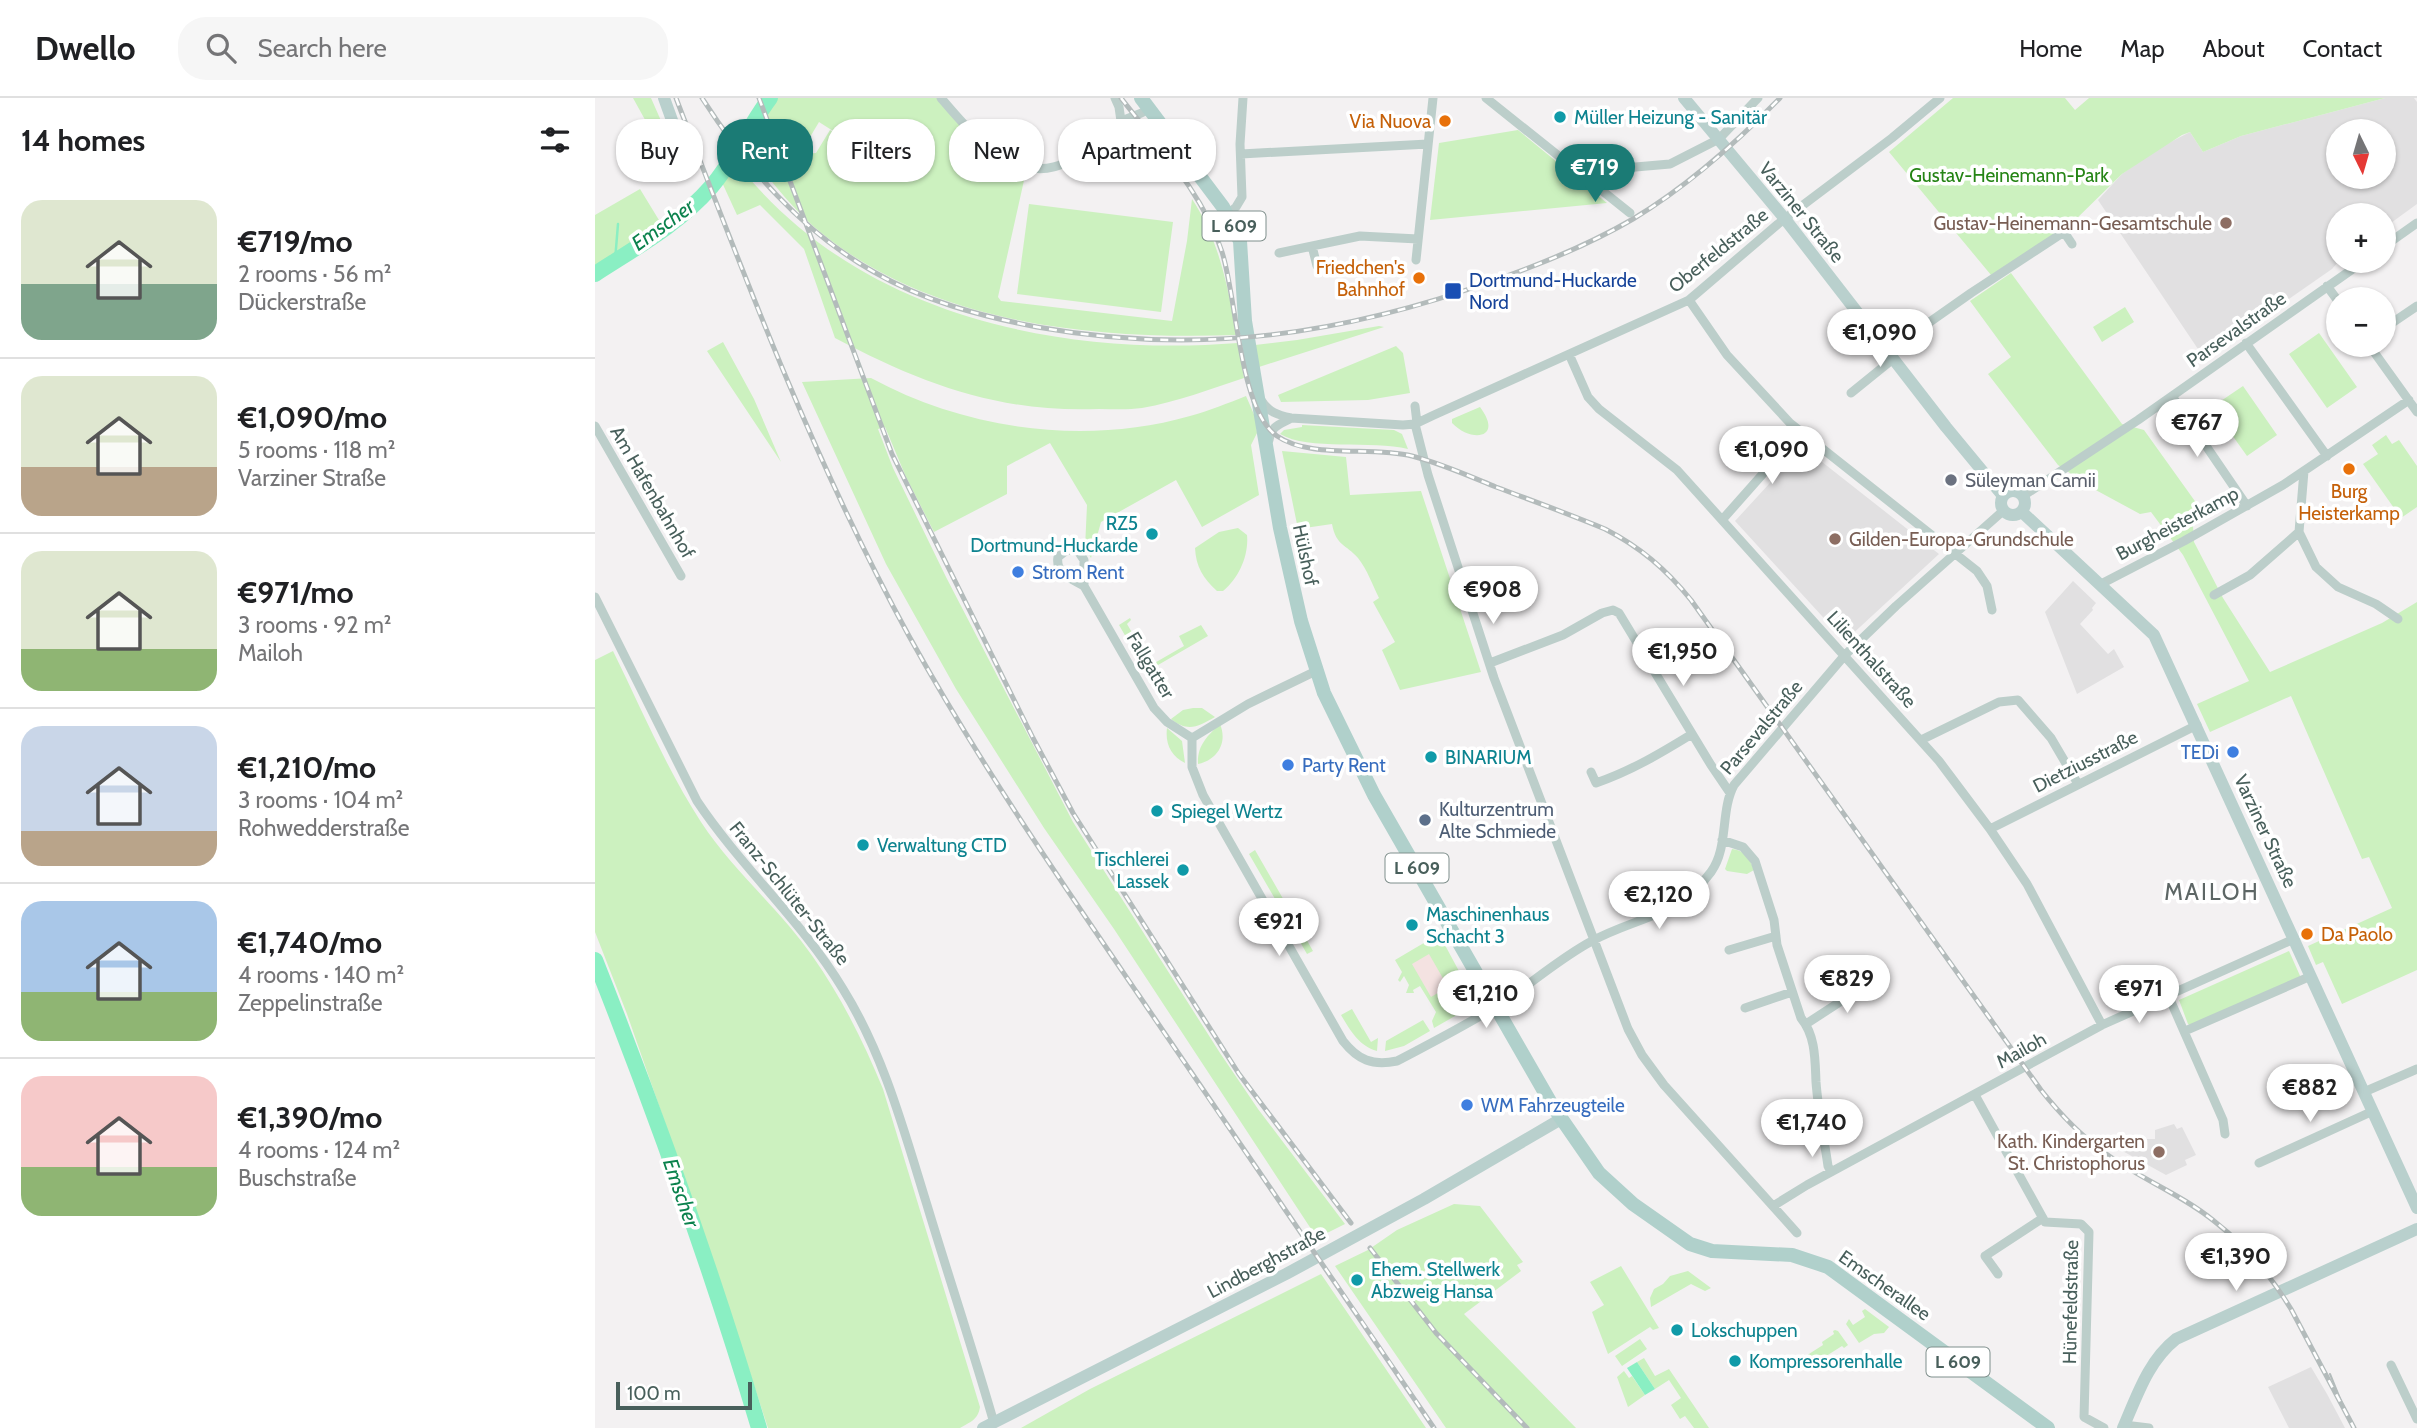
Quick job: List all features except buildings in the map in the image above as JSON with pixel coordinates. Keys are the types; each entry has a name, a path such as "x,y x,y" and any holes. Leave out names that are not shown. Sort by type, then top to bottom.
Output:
{"main road":[{"name":"Hülshof","path":"1145,104 1227,215 1237,233 1241,248 1245,321 1267,449 1295,599 1316,671 1329,704 1369,784 1497,1006"},
{"name":"Emscherallee","path":"1497,1006 1561,1119 1599,1173 1633,1205 1691,1244 1713,1251 1791,1255 1828,1267 2048,1428"}],"street":[{"path":"664,98 672,119"},
{"path":"941,98 971,131 1011,162 1027,167 1058,164"},
{"path":"1115,98 1121,119"},
{"path":"1227,215 1242,197 1243,98"},
{"path":"1416,260 1433,98"},
{"path":"1486,98 1630,213"},
{"name":"Varziner Straße","path":"1684,98 1785,219 2003,496"},
{"path":"1578,172 1670,163 1719,139 1758,98"},
{"name":"Oberfeldstraße","path":"1257,392 1266,408 1291,418 1403,425 1416,423 1689,300 1785,219 1940,98"},
{"path":"1124,119 1145,104"},
{"path":"1241,154 1428,144"},
{"path":"2057,221 2072,244"},
{"path":"2396,238 2417,223"},
{"path":"1851,393 1890,355 1971,293 2064,232"},
{"path":"1279,253 1363,236 1418,239"},
{"path":"1312,246 1317,267"},
{"name":"Parsevalstraße","path":"2023,496 2172,397 2346,273"},
{"path":"1689,300 1727,355 1800,432 1983,578 1992,610"},
{"path":"2396,320 2417,306"},
{"path":"2246,343 2327,456"},
{"name":"Lilienthalstraße","path":"1569,355 1588,397 1677,470 1921,740 1990,829 2027,884 2102,1025"},
{"path":"2378,357 2417,412"},
{"path":"2172,397 2247,506"},
{"name":"Burgheisterkamp","path":"2101,584 2247,506 2409,400"},
{"path":"1415,406 1416,423 1428,475 1490,663 1621,1013 1649,1065 1797,1233"},
{"path":"1267,449 1271,430 1291,418"},
{"name":"Am Hafenbahnhof","path":"595,426 681,576"},
{"path":"1722,520 1800,432"},
{"path":"2304,471 2299,532 2316,567 2331,583 2376,604 2398,619"},
{"path":"2014,491 2023,496 2025,505 2022,513 2010,516 2003,511 2000,504 2003,496 2014,491"},
{"name":"Parsevalstraße","path":"1192,738 1192,767 1203,795 1343,1041 1352,1052 1373,1063 1397,1061 1497,1006 1593,940 1663,912 1692,892 1714,867 1734,785 1845,655 2003,511"},
{"name":"Varziner Straße","path":"2022,513 2154,635 2417,1208"},
{"path":"2214,595 2250,575 2299,532"},
{"name":"Fallgatter","path":"1084,586 1154,708 1167,722 1192,738"},
{"name":"Franz-Schlüter-Straße","path":"595,597 697,801 718,831 815,945 863,1024 891,1090 988,1425"},
{"path":"1490,663 1551,640 1602,612 1613,610 1624,618 1730,793"},
{"path":"1192,738 1263,696 1316,671"},
{"path":"1921,740 1999,702 2018,700 2051,738 2078,784"},
{"name":"Dietziusstraße","path":"1990,829 2197,725"},
{"path":"1591,772 1596,783 1618,775 1692,734"},
{"path":"1722,840 1735,843 1750,853 1775,920 1776,936 1792,992 1801,1018 1806,1024 1818,1069 1816,1081 1831,1172"},
{"path":"1729,950 1776,936"},
{"name":"Mailoh","path":"1773,1206 2102,1025 2294,939"},
{"path":"2185,1031 2311,976"},
{"path":"1806,1024 1872,981"},
{"path":"1745,1008 1792,992"},
{"path":"2168,995 2223,1120 2225,1134"},
{"path":"2364,1092 2417,1069"},
{"name":"Hünefeldstraße","path":"1975,1095 2045,1222 2081,1224 2089,1232 2084,1417 2103,1428"},
{"path":"2259,1163 2373,1111"},
{"name":"Lindberghstraße","path":"988,1425 1286,1274 1424,1199 1561,1119"},
{"path":"1998,1274 1986,1256 2043,1218"},
{"path":"2149,1428 2124,1427 2159,1353 2176,1339 2417,1229"},
{"path":"2391,1364 2417,1420"}],"shaded area":[{"name":"Gustav-Heinemann-Gesamtschule","path":"2385,98 2414,98 2417,102 2417,204 2396,219 2396,203 2326,203 2326,273 2204,358 2098,200 2122,174 2159,148 2190,132 2203,152 2241,136"},
{"name":"Gilden-Europa-Grundschule","path":"1803,447 1939,554 1847,639 1843,639 1735,521"},
{"path":"2073,581 2096,603 2080,624 2108,654 2114,649 2124,667 2077,694 2045,612"},
{"name":"Kath. Kindergarten St. Christophorus","path":"2174,1124 2177,1129 2182,1127 2196,1155 2185,1160 2187,1165 2166,1175 2117,1148 2117,1139 2155,1139 2155,1130"},
{"path":"1637,1362 1655,1389 1645,1395 1627,1368"},
{"path":"2311,1367 2345,1428 2289,1428 2268,1387"}],"green space":[{"path":"633,98 651,98 660,119 645,119"},
{"path":"764,98 941,98 961,119 949,119 949,182 1024,182 998,297 1001,301 1172,321 1192,199 1216,248 1237,335 1126,334 1069,329 1013,319 959,305 907,285 858,259 813,226 773,182 813,182 813,153 816,153 827,135 827,182 935,182 935,119 827,119 827,127 819,122 813,132 813,119 761,119 769,107"},
{"name":"Gustav-Heinemann-Park","path":"1953,98 2065,98 2075,110 2089,98 2385,98 2241,136 2203,152 2190,132 2182,135 2122,174 2068,227 1991,275 1889,152"},
{"path":"1518,130 1607,203 1430,220 1439,143"},
{"path":"722,182 754,182 792,221 846,261 906,293 969,317 1035,333 1102,342 1171,346 1238,343 1244,378 1181,399 1126,409 1028,406 962,392 899,369 835,338 804,249 760,205 737,215"},
{"path":"640,189 662,225 595,265 595,215"},
{"path":"1029,204 1173,222 1161,312 1017,294"},
{"path":"2011,273 2122,424 2144,430 2197,504 2193,526 2194,542 2223,598 2270,672 2382,623 2417,602 2417,970 2342,1004 2323,962 2316,965 2308,946 2392,908 2369,857 2362,859 2291,696 2210,732 2197,704 2249,681 2183,555 2151,512 2140,514 2092,488 2058,465 1988,374 2011,357 1970,301"},
{"path":"2125,307 2134,322 2102,342 2093,327"},
{"path":"1384,327 1259,367 1255,345"},
{"path":"2319,333 2326,343 2326,357 2336,357 2357,387 2327,408 2289,354"},
{"path":"723,342 754,399 781,462 707,351"},
{"path":"1396,346 1403,353 1410,393 1368,400 1281,402 1278,395"},
{"path":"871,378 908,396 986,421 1068,431 1150,425 1197,414 1246,396 1256,419 1257,433 1251,445 1259,495 1202,527 1176,480 1101,522 1091,558 1085,548 1087,505 1050,443 1007,466 1007,494 934,532 906,477 885,427 878,429 893,468 946,577 1073,822 1220,1053 1258,1109 1345,1224 1317,1238 1114,929 1044,828 956,689 886,564 802,382"},
{"path":"2243,386 2277,435 2247,456 2212,407"},
{"path":"1480,407 1488,426 1487,431 1482,434 1468,433 1452,423 1452,419"},
{"path":"1302,425 1394,430 1402,434 1408,449 1377,445 1323,444 1292,439 1280,434 1284,430"},
{"path":"2386,435 2392,444 2399,440 2417,466 2417,507 2401,518 2363,464 2378,454 2372,445"},
{"path":"1282,451 1346,457 1350,495 1421,491 1481,672 1400,690 1382,650 1395,642 1373,602 1379,598 1367,572 1358,558 1339,541 1332,524 1298,529"},
{"path":"1238,528 1247,535 1245,558 1229,586 1223,591 1217,591 1201,572 1195,548 1219,532"},
{"path":"1130,618 1127,624 1151,665 1184,646 1179,636 1201,625 1208,636 1146,672 1119,625"},
{"path":"613,651 665,759 701,822 727,857 813,957 843,1005 868,1055 883,1089 980,1407 975,1418 960,1428 768,1428 716,1269 627,1014 595,932 595,660"},
{"path":"1202,708 1215,717 1193,727 1183,726 1171,719 1183,710"},
{"path":"1220,724 1223,738 1219,750 1211,759 1198,764 1199,752 1204,742"},
{"path":"1167,728 1182,741 1185,763 1170,749"},
{"path":"1732,849 1746,856 1754,870 1747,874 1727,871 1725,869"},
{"path":"1255,850 1313,951 1307,954 1249,854"},
{"path":"1439,934 1474,999 1469,1008 1434,1028 1432,1021 1436,1012 1420,986 1413,990 1414,993 1406,993 1409,985 1404,976 1400,982 1398,980 1402,972 1395,960"},
{"path":"2289,951 2301,978 2191,1026 2188,1024 2179,1000"},
{"path":"1352,1009 1371,1042 1378,1038 1377,1051 1360,1041 1341,1015"},
{"path":"1423,1020 1430,1031 1404,1046 1385,1051 1386,1041"},
{"path":"1454,1204 1480,1206 1523,1262 1517,1265 1521,1271 1464,1314 1576,1428 1446,1428 1335,1266 1368,1250 1397,1230"},
{"path":"1621,1266 1659,1328 1653,1330 1650,1327 1608,1354 1592,1312 1604,1305 1590,1282"},
{"path":"1688,1271 1711,1288 1705,1291 1691,1284 1651,1307 1650,1298 1654,1289 1670,1276"},
{"path":"1321,1274 1426,1428 1021,1428 1090,1389"},
{"path":"1865,1309 1889,1327 1884,1333 1874,1334 1859,1343 1846,1324 1849,1319 1853,1325 1865,1317 1862,1311"},
{"path":"1835,1330 1848,1345 1804,1370 1798,1361 1823,1345 1822,1342 1834,1334"},
{"path":"1640,1339 1647,1349 1622,1366 1615,1356"},
{"path":"1644,1358 1655,1376 1669,1369 1709,1428 1694,1428 1685,1416 1680,1419 1671,1405 1681,1398 1669,1380 1655,1389 1637,1362"},
{"path":"1624,1371 1629,1378 1632,1376 1645,1395 1628,1407 1617,1377"}],"sand":[{"path":"1429,954 1448,987 1431,997 1412,964"}],"waterway":[{"name":"Emscher","path":"595,274 656,235 685,213 711,187 770,98"},
{"path":"615,261 618,224"},
{"name":"Emscher","path":"595,960 682,1192 759,1428"}],"tram line":[{"path":"2330,1374 2345,1411"}],"railway":[{"path":"676,98 812,438 875,571 935,682 1049,862 1434,1428"},
{"path":"702,98 738,149 777,196 847,256 874,272 953,306 1016,323 1097,336 1156,340 1271,335 1327,326 1440,298 1532,266 1600,237 1673,193 1746,132 1780,98"},
{"path":"759,98 892,454 1033,738 1073,813 1239,1074 1351,1223"},
{"path":"1121,98 1178,171 1214,230 1227,272 1247,378 1254,403 1264,423 1277,436 1306,447 1396,453 1444,466 1605,529 1641,551 1672,578 1691,600 2041,1090 2071,1124 2096,1146 2201,1211 2247,1251 2291,1309 2354,1428"},
{"path":"1370,1248 1436,1333 1527,1428"}],"place":[{"name":"Müller Heizung - Sanitär","path":"1560,117"},
{"name":"Via Nuova","path":"1445,121"},
{"name":"Gustav-Heinemann-Gesamtschule","path":"2226,223"},
{"name":"Friedchen's Bahnhof","path":"1419,278"},
{"name":"Dortmund-Huckarde Nord","path":"1453,291"},
{"name":"Burg Heisterkamp","path":"2349,469"},
{"name":"Süleyman Camii","path":"1951,480"},
{"name":"RZ5 Dortmund-Huckarde","path":"1152,534"},
{"name":"Gilden-Europa-Grundschule","path":"1835,539"},
{"name":"Strom Rent","path":"1018,572"},
{"name":"TEDi","path":"2233,752"},
{"name":"BINARIUM","path":"1431,757"},
{"name":"Party Rent","path":"1288,765"},
{"name":"Spiegel Wertz","path":"1157,811"},
{"name":"Kulturzentrum Alte Schmiede","path":"1425,820"},
{"name":"Verwaltung CTD","path":"863,845"},
{"name":"Tischlerei Lassek","path":"1183,870"},
{"name":"Maschinenhaus Schacht 3","path":"1412,925"},
{"name":"Da Paolo","path":"2307,934"},
{"name":"WM Fahrzeugteile","path":"1467,1105"},
{"name":"Kath. Kindergarten St. Christophorus","path":"2159,1152"},
{"name":"Ehem. Stellwerk Abzweig Hansa","path":"1357,1280"},
{"name":"Lokschuppen","path":"1677,1330"},
{"name":"Kompressorenhalle","path":"1735,1361"}],"district":[{"name":"MAILOH","path":"2212,892"}]}
